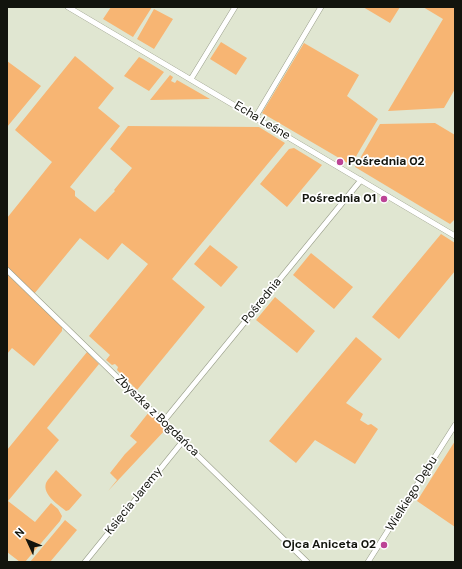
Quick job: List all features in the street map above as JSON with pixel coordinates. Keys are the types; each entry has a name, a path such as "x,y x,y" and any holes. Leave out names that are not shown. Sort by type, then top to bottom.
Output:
{"street":[{"name":"Echa Leśne","path":"68,7 455,236"},
{"path":"191,79 235,7"},
{"path":"256,118 321,7"},
{"name":"Pośrednia","path":"163,422 361,180"},
{"name":"Zbyszka z Bogdańca","path":"7,270 307,562"},
{"name":"Wielkiego Dębu","path":"368,562 455,425"},
{"name":"Księcia Jaremy","path":"85,562 183,441"}],"shaded area":[{"path":"111,7 152,7 133,37 103,19"},
{"path":"363,7 400,7 390,23"},
{"path":"423,7 455,7 455,89 444,108 388,111 443,19"},
{"path":"154,9 173,19 154,49 137,39"},
{"path":"221,42 247,58 236,75 210,59"},
{"path":"304,43 359,75 347,96 378,119 351,165 262,113"},
{"path":"75,56 114,88 98,108 120,126 70,187 75,191 75,196 95,212 115,191 114,190 132,168 110,149 128,126 259,127 285,143 172,279 205,307 137,390 117,370 118,367 115,364 112,365 106,360 110,355 89,336 148,264 122,243 108,260 80,238 34,294 7,267 7,218 52,162 15,130"},
{"path":"139,57 164,72 149,91 124,76"},
{"path":"7,61 41,86 7,127"},
{"path":"170,75 173,77 171,81 175,83 177,80 210,99 150,100"},
{"path":"435,123 455,135 455,219 450,224 355,167 380,124"},
{"path":"294,148 322,165 287,207 260,184 289,149"},
{"path":"441,234 455,243 455,271 399,339 372,317"},
{"path":"210,245 238,267 221,287 194,264"},
{"path":"311,253 353,287 334,309 293,275"},
{"path":"7,274 62,327 62,331 34,366 12,348 7,354"},
{"path":"275,297 315,331 297,353 256,320"},
{"path":"356,337 382,359 346,403 363,414 360,420 368,425 371,424 378,429 355,464 315,440 296,463 269,441"},
{"path":"87,352 99,364 47,428 59,440 8,501 35,522 51,503 58,509 62,516 60,521 25,562 20,562 7,552 7,450"},
{"path":"149,412 166,429 108,491 117,480 110,473 137,442 130,436"},
{"path":"455,441 455,527 417,501"},
{"path":"56,470 82,495 69,510 66,511 46,492 46,483"},
{"path":"65,520 77,530 50,562 30,562"}],"place":[{"name":"Pośrednia 02","path":"340,162"},
{"name":"Pośrednia 01","path":"384,199"},
{"name":"Ojca Aniceta 02","path":"384,545"}]}
